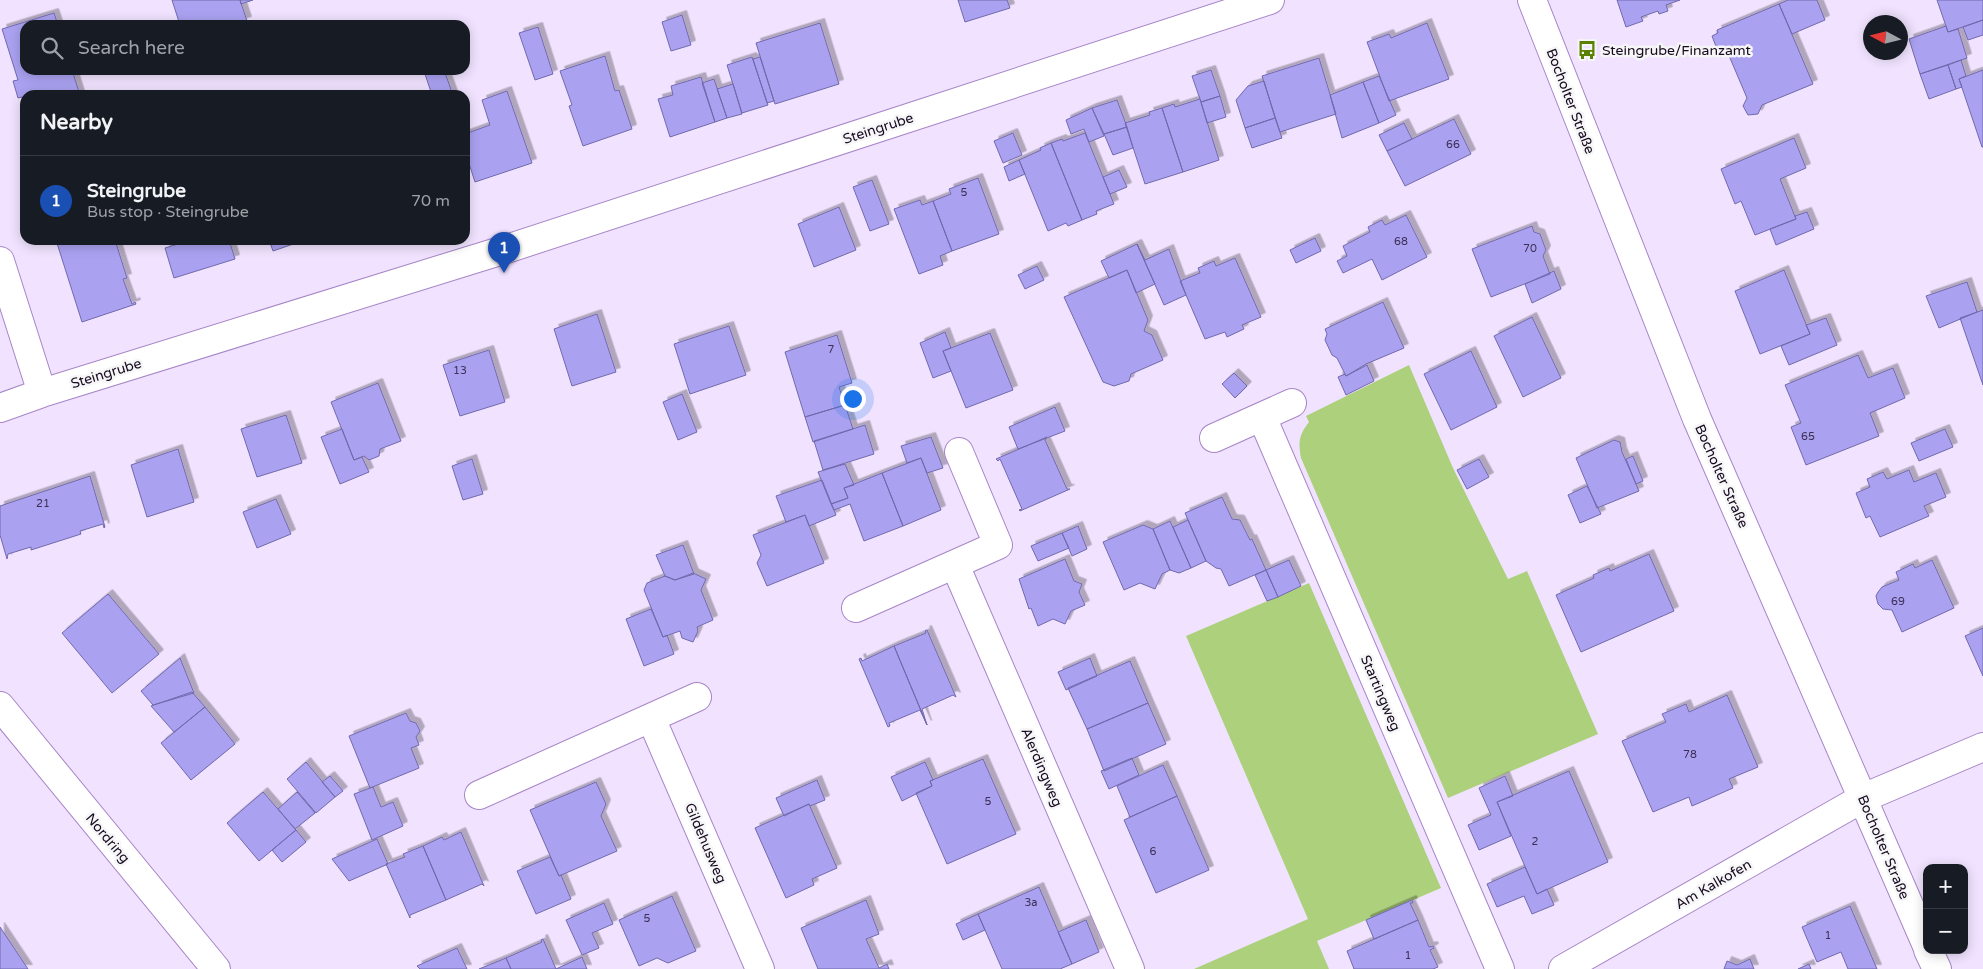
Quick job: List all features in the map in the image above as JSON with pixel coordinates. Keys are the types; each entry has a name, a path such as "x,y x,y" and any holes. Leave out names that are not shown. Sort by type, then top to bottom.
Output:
{"street":[{"name":"Steingrube","path":"0,408 42,393 497,252 1270,0"},
{"name":"Bocholter Straße","path":"1532,0 1697,419 1923,937"},
{"path":"0,261 42,393"},
{"path":"1214,438 1292,403"},
{"name":"Startingweg","path":"1262,417 1500,969"},
{"path":"856,608 998,545 959,452"},
{"name":"Alerdingweg","path":"954,565 1130,969"},
{"path":"479,795 698,697"},
{"name":"Nordring","path":"0,706 216,969"},
{"name":"Gildehusweg","path":"651,718 760,969"},
{"name":"Am Kalkofen","path":"1562,969 1863,798 1983,747"},
{"path":"1930,954 1936,969"}],"green space":[{"path":"1409,365 1453,468 1508,579 1527,571 1598,734 1448,798 1301,458 1300,447 1301,435 1309,422 1306,416"},
{"path":"1309,583 1441,888 1317,941 1329,969 1194,969 1308,919 1186,636"}],"building":[{"path":"172,0 240,0 247,20 178,20"},
{"path":"240,0 253,0 241,4"},
{"path":"958,0 1007,0 1010,8 965,22"},
{"path":"1617,0 1680,0 1666,5 1668,11 1659,14 1658,11 1641,17 1643,21 1626,27"},
{"path":"1788,0 1817,0 1825,20 1792,34 1779,4"},
{"path":"1937,0 1983,0 1983,20 1948,32"},
{"path":"1779,4 1813,84 1762,105 1758,114 1748,115 1743,106 1747,98 1730,58 1728,55 1720,57 1712,36 1718,33 1717,30"},
{"path":"54,13 56,20 31,20"},
{"path":"682,15 691,45 671,51 662,22"},
{"path":"1983,20 1983,35 1968,40 1963,27"},
{"path":"20,23 20,75 74,75 78,90 20,90 20,98 18,98 13,81 18,80 2,29"},
{"path":"820,23 839,84 775,104 756,43"},
{"path":"1427,23 1449,79 1389,101 1367,42 1389,34 1391,38"},
{"path":"1946,26 1948,32 1958,29 1967,58 1920,74 1909,39"},
{"path":"538,27 553,74 535,80 519,33"},
{"path":"605,56 615,91 619,90 632,129 583,146 569,106 572,105 560,71"},
{"path":"752,57 768,105 742,113 727,65"},
{"path":"760,57 774,101 767,103 753,59"},
{"path":"1319,58 1336,114 1280,132 1262,76"},
{"path":"1961,60 1966,76 1959,79 1962,87 1956,89 1948,65"},
{"path":"1948,65 1956,89 1929,99 1920,74"},
{"path":"1211,70 1220,96 1201,102 1192,76"},
{"path":"1983,70 1983,147 1982,147 1959,79"},
{"path":"425,75 446,75 451,90 430,90"},
{"path":"1379,76 1396,115 1379,123 1363,82"},
{"path":"701,77 715,122 670,137 658,99 673,95 671,86"},
{"path":"714,79 727,118 715,122 702,83"},
{"path":"1264,81 1275,118 1245,128 1236,100 1248,86"},
{"path":"1363,82 1379,123 1342,138 1330,95"},
{"path":"733,84 742,114 727,118 717,89"},
{"path":"507,91 532,163 475,182 470,166 470,132 490,125 482,100"},
{"path":"1220,96 1226,117 1207,123 1201,102"},
{"path":"1200,99 1219,160 1183,172 1162,108 1174,104 1175,107"},
{"path":"1117,100 1127,127 1104,134 1092,108"},
{"path":"1092,108 1104,136 1089,142 1084,129 1071,134 1066,120"},
{"path":"1162,108 1183,172 1145,184 1125,123 1150,115 1149,112"},
{"path":"1275,118 1282,138 1252,148 1245,128"},
{"path":"1454,119 1471,154 1405,186 1387,151"},
{"path":"1404,123 1412,139 1387,151 1379,135"},
{"path":"1127,127 1133,148 1113,155 1104,134"},
{"path":"1013,133 1022,155 1003,163 994,141"},
{"path":"1085,133 1114,204 1096,211 1097,214 1082,220 1051,143"},
{"path":"1794,138 1806,168 1780,179 1796,219 1755,235 1741,201 1735,204 1721,169"},
{"path":"1051,143 1082,220 1068,226 1066,223 1048,231 1019,160"},
{"path":"1019,160 1025,174 1009,181 1004,167"},
{"path":"1119,170 1127,187 1110,194 1103,177"},
{"path":"978,178 999,234 952,251 933,201 951,194 949,189"},
{"path":"872,180 889,224 870,231 853,187"},
{"path":"920,200 922,205 933,201 952,251 940,256 943,265 919,274 894,209"},
{"path":"839,207 856,250 814,267 798,224"},
{"path":"1807,212 1814,229 1776,245 1770,229 1796,219 1795,216"},
{"path":"1406,215 1427,257 1382,280 1372,259 1343,273 1337,261 1347,256 1343,246 1370,232 1368,227 1382,220 1385,225"},
{"path":"1532,226 1534,232 1540,234 1546,250 1543,256 1550,274 1491,297 1472,249"},
{"path":"1315,238 1321,251 1296,263 1290,250"},
{"path":"1137,244 1155,284 1136,293 1127,270 1109,278 1101,261"},
{"path":"1137,244 1145,260 1169,249 1186,295 1164,305"},
{"path":"58,245 117,245 127,278 123,279 132,304 135,302 136,304 82,322"},
{"path":"175,245 231,245 235,259 174,278 165,248"},
{"path":"271,245 290,245 273,251"},
{"path":"1235,258 1261,317 1242,325 1244,329 1227,337 1225,332 1205,339 1180,281 1200,273 1198,268 1214,261 1216,266"},
{"path":"1037,266 1044,280 1025,289 1018,275"},
{"path":"1127,270 1148,320 1144,331 1152,335 1163,360 1131,374 1129,381 1114,386 1103,382 1064,297"},
{"path":"1784,270 1810,334 1760,354 1735,291"},
{"path":"1554,271 1561,289 1532,303 1525,284"},
{"path":"1967,282 1977,312 1939,328 1926,296"},
{"path":"1383,302 1404,348 1366,364 1346,376 1337,358 1332,355 1325,340 1327,334 1325,329"},
{"path":"1983,310 1983,385 1960,318"},
{"path":"597,314 616,372 572,386 554,329"},
{"path":"1532,317 1561,378 1523,397 1494,336"},
{"path":"1826,318 1837,345 1789,365 1781,346 1810,334 1806,325"},
{"path":"729,326 746,375 690,394 674,344"},
{"path":"945,332 951,348 943,351 951,371 933,378 920,343"},
{"path":"990,333 1013,390 966,408 943,351"},
{"path":"837,335 852,383 839,387 845,405 805,417 785,352"},
{"path":"489,350 505,402 460,416 443,365"},
{"path":"1471,351 1497,407 1451,430 1424,374"},
{"path":"1858,355 1868,378 1893,368 1905,398 1870,413 1879,436 1806,465 1791,427 1801,423 1785,385"},
{"path":"1367,365 1374,381 1346,395 1338,377 1345,374 1346,376"},
{"path":"1234,373 1247,386 1235,398 1222,384"},
{"path":"378,383 401,441 380,449 379,456 369,460 364,456 354,460 331,402"},
{"path":"682,394 697,432 678,440 663,402"},
{"path":"845,405 853,429 813,442 805,417"},
{"path":"1055,407 1065,431 1018,449 1009,427"},
{"path":"286,415 302,463 257,477 241,429"},
{"path":"865,425 874,454 823,470 814,441"},
{"path":"342,429 354,460 362,457 369,472 340,484 321,437"},
{"path":"1945,429 1953,447 1919,461 1911,443"},
{"path":"931,437 943,468 927,473 921,458 907,463 901,446"},
{"path":"1047,437 1045,440 1067,489 1070,489 1020,511 1022,509 1000,459 998,461 996,459"},
{"path":"1614,440 1620,442 1622,452 1639,491 1597,508 1576,458"},
{"path":"178,449 194,502 147,517 131,465"},
{"path":"1633,456 1643,481 1636,484 1626,459"},
{"path":"921,458 941,510 903,526 882,473"},
{"path":"472,459 483,494 463,500 452,466"},
{"path":"1479,459 1489,477 1467,489 1457,470"},
{"path":"845,464 854,485 844,488 848,498 831,504 818,472"},
{"path":"1909,470 1914,482 1936,473 1946,497 1924,506 1929,516 1880,537 1870,516 1866,518 1856,493 1870,487 1867,479 1883,472 1887,479"},
{"path":"882,473 903,526 864,541 850,504 834,510 831,504 848,498 844,488"},
{"path":"90,476 105,527 104,528 103,524 80,531 81,534 31,550 31,547 8,554 7,559 0,535 0,506"},
{"path":"822,480 836,515 809,526 805,515 786,522 776,496"},
{"path":"1587,486 1601,514 1580,523 1568,495"},
{"path":"1222,497 1232,519 1240,520 1250,540 1252,539 1266,570 1229,586 1221,569 1206,561 1185,513"},
{"path":"276,499 291,534 257,548 243,512"},
{"path":"805,515 824,563 767,586 757,563 761,555 753,535"},
{"path":"1188,520 1206,561 1191,568 1173,527"},
{"path":"1170,521 1191,568 1179,573 1170,570 1153,529"},
{"path":"1143,525 1153,529 1170,570 1162,574 1155,589 1140,583 1124,590 1103,542"},
{"path":"1078,526 1087,549 1072,556 1062,533"},
{"path":"1062,533 1069,548 1038,561 1031,546"},
{"path":"683,545 694,574 675,580 665,576 656,555"},
{"path":"1649,554 1674,611 1581,652 1556,595 1594,578 1593,575 1609,568 1610,571"},
{"path":"1065,559 1074,581 1082,584 1079,592 1085,605 1071,611 1065,624 1053,619 1038,626 1031,608 1029,609 1019,579"},
{"path":"1289,560 1301,586 1278,597 1266,570"},
{"path":"1932,560 1954,608 1902,632 1892,610 1883,609 1878,604 1876,596 1882,587 1899,580 1896,572 1913,564 1915,568"},
{"path":"1266,570 1278,597 1267,601 1255,575"},
{"path":"693,573 706,579 701,590 713,620 697,627 698,631 693,642 682,638 680,631 663,637 644,590 647,583 665,576 675,580"},
{"path":"108,594 159,654 112,693 62,633"},
{"path":"651,609 663,637 667,635 674,654 644,666 626,619"},
{"path":"1983,628 1983,676 1965,636"},
{"path":"927,630 956,697 953,695 922,709 927,725 894,646 926,633 925,631"},
{"path":"894,646 927,725 920,710 889,723 890,726 888,727 859,659 861,658 862,661"},
{"path":"180,658 194,693 153,705 141,691"},
{"path":"1090,658 1097,676 1066,690 1058,672"},
{"path":"1130,661 1148,703 1087,729 1068,688"},
{"path":"192,692 205,707 174,732 151,706"},
{"path":"1727,695 1758,767 1729,779 1733,788 1692,806 1689,797 1653,812 1622,741 1666,722 1662,714 1686,704 1689,712"},
{"path":"1148,703 1166,744 1104,771 1087,729"},
{"path":"205,707 235,744 191,780 161,743"},
{"path":"406,713 410,721 416,723 420,731 416,737 419,745 411,748 419,768 370,788 349,736"},
{"path":"1132,758 1139,775 1109,789 1101,771"},
{"path":"983,759 1016,834 947,864 916,793 932,786 930,781"},
{"path":"306,762 335,797 316,813 287,779"},
{"path":"925,762 933,780 930,781 932,786 902,801 891,777"},
{"path":"1163,765 1177,796 1130,817 1117,786"},
{"path":"1569,771 1608,862 1537,894 1497,802"},
{"path":"330,776 343,791 335,797 322,782"},
{"path":"1505,776 1513,796 1497,802 1511,836 1479,850 1468,825 1491,815 1479,788"},
{"path":"817,780 825,800 810,806 809,804 784,816 776,798"},
{"path":"596,782 606,804 601,816 617,851 559,876 530,810"},
{"path":"373,787 381,807 393,802 403,826 372,840 354,794"},
{"path":"263,792 296,830 259,861 227,823"},
{"path":"297,792 315,813 295,829 278,809"},
{"path":"1177,796 1209,870 1156,893 1124,820"},
{"path":"809,804 837,868 812,879 814,885 786,898 755,828"},
{"path":"296,830 306,842 282,862 272,850"},
{"path":"461,832 484,886 482,884 446,900 423,846 442,837 444,840"},
{"path":"377,839 388,864 349,881 332,859"},
{"path":"423,846 446,900 410,915 410,918 386,864 405,857 403,854"},
{"path":"550,857 559,876 561,875 571,899 536,914 517,871"},
{"path":"1525,867 1537,894 1547,889 1554,905 1532,914 1524,896 1497,907 1487,884"},
{"path":"1039,887 1072,964 1060,969 1002,969 978,914"},
{"path":"672,896 696,951 668,963 657,958 639,966 619,920"},
{"path":"866,900 879,934 866,939 879,968 887,964 889,969 818,969 801,928"},
{"path":"1412,900 1413,903 1410,903 1418,920 1374,939 1366,920"},
{"path":"604,903 613,924 592,933 599,948 582,955 566,920"},
{"path":"1850,906 1877,969 1848,969 1841,952 1817,962 1802,927"},
{"path":"978,914 985,930 963,940 956,924"},
{"path":"1086,920 1099,952 1072,964 1058,932"},
{"path":"1418,920 1429,947 1433,946 1434,948 1430,950 1438,967 1433,969 1354,969 1347,951"},
{"path":"0,927 28,969 0,969"},
{"path":"543,939 556,969 511,969 506,958 542,942 541,940"},
{"path":"457,948 467,969 420,969 417,966"},
{"path":"582,957 587,969 556,969"},
{"path":"506,958 511,969 479,969"},
{"path":"1750,959 1754,969 1724,969 1727,961 1737,965"},
{"path":"1809,964 1811,969 1798,969"}],"place":[{"name":"Steingrube/Finanzamt","path":"1587,50"},
{"name":"Steingrube","path":"504,273"}]}
